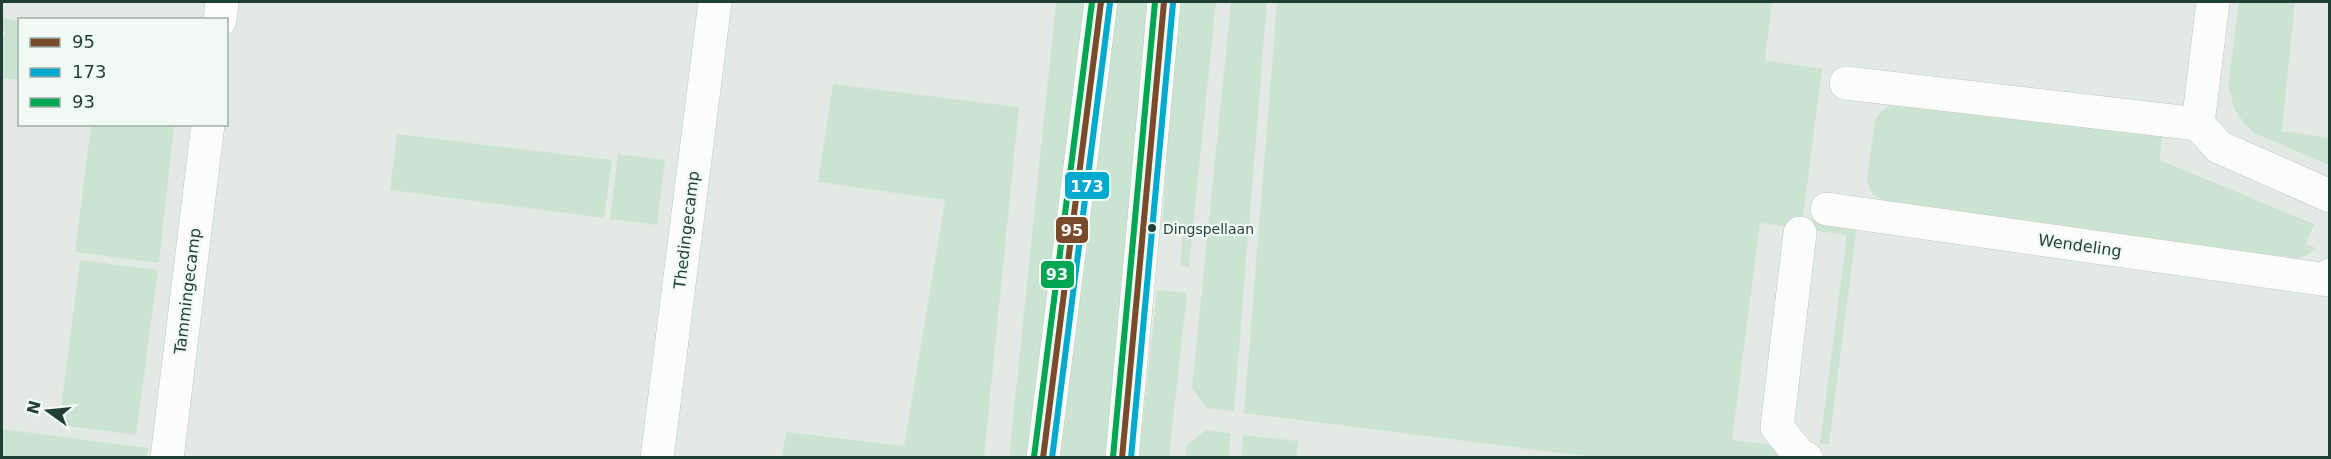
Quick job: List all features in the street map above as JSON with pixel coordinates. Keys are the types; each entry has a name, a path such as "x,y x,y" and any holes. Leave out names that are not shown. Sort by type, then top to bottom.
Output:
{"street":[{"path":"220,18 222,2"},
{"name":"Thedingecamp","path":"657,458 715,2"},
{"path":"1043,458 1101,2"},
{"path":"1122,458 1164,2"},
{"path":"2198,124 2213,2"},
{"path":"1846,83 2198,124 2219,147 2330,196"},
{"name":"Tammingecamp","path":"167,458 208,126"},
{"name":"Wendeling","path":"1827,208 2328,280 2330,275"},
{"path":"1800,233 1777,427 1801,457 1806,458"}],"green space":[{"path":"1056,2 1090,2 1034,457 1009,458"},
{"path":"1108,2 1151,2 1113,457 1054,458"},
{"path":"1177,2 1216,2 1189,267 1180,266 1183,232 1162,229"},
{"path":"1231,2 1267,2 1234,411 1207,408 1192,389"},
{"path":"1277,2 1772,2 1765,60 1822,69 1803,217 1857,225 1829,444 1820,443 1847,235 1760,223 1732,440 1771,445 1787,457 1592,457 1244,413"},
{"path":"2239,2 2295,2 2282,131 2329,138 2329,165 2256,134 2246,126 2235,110 2228,87"},
{"path":"2,18 18,21 18,80 2,78 2,36 5,31 2,30"},
{"path":"833,84 1019,107 984,457 782,457 786,432 904,446 945,200 818,182"},
{"path":"1892,104 2162,135 2160,160 2314,224 2306,243 2315,248 2307,255 2297,258 1890,206 1872,194 1867,179 1875,120 1881,111"},
{"path":"91,126 174,126 159,263 75,252"},
{"path":"397,134 612,160 604,218 390,190"},
{"path":"618,154 665,160 657,225 610,219"},
{"path":"80,260 158,270 136,435 59,425"},
{"path":"1157,290 1187,293 1169,457 1139,457"},
{"path":"2,429 148,448 147,457 2,457"},
{"path":"1206,430 1231,433 1229,457 1185,457 1186,446"},
{"path":"1243,435 1298,441 1296,457 1241,457"}],"transit line":[{"name":"93","path":"1034,457 1092,2"},
{"name":"95","path":"1043,458 1101,2"},
{"name":"93","path":"1113,457 1155,2"},
{"name":"95","path":"1122,458 1164,2"},
{"name":"173","path":"1052,458 1110,3"},
{"name":"173","path":"1131,458 1173,3"}],"place":[{"name":"Dingspellaan","path":"1152,228"}]}
